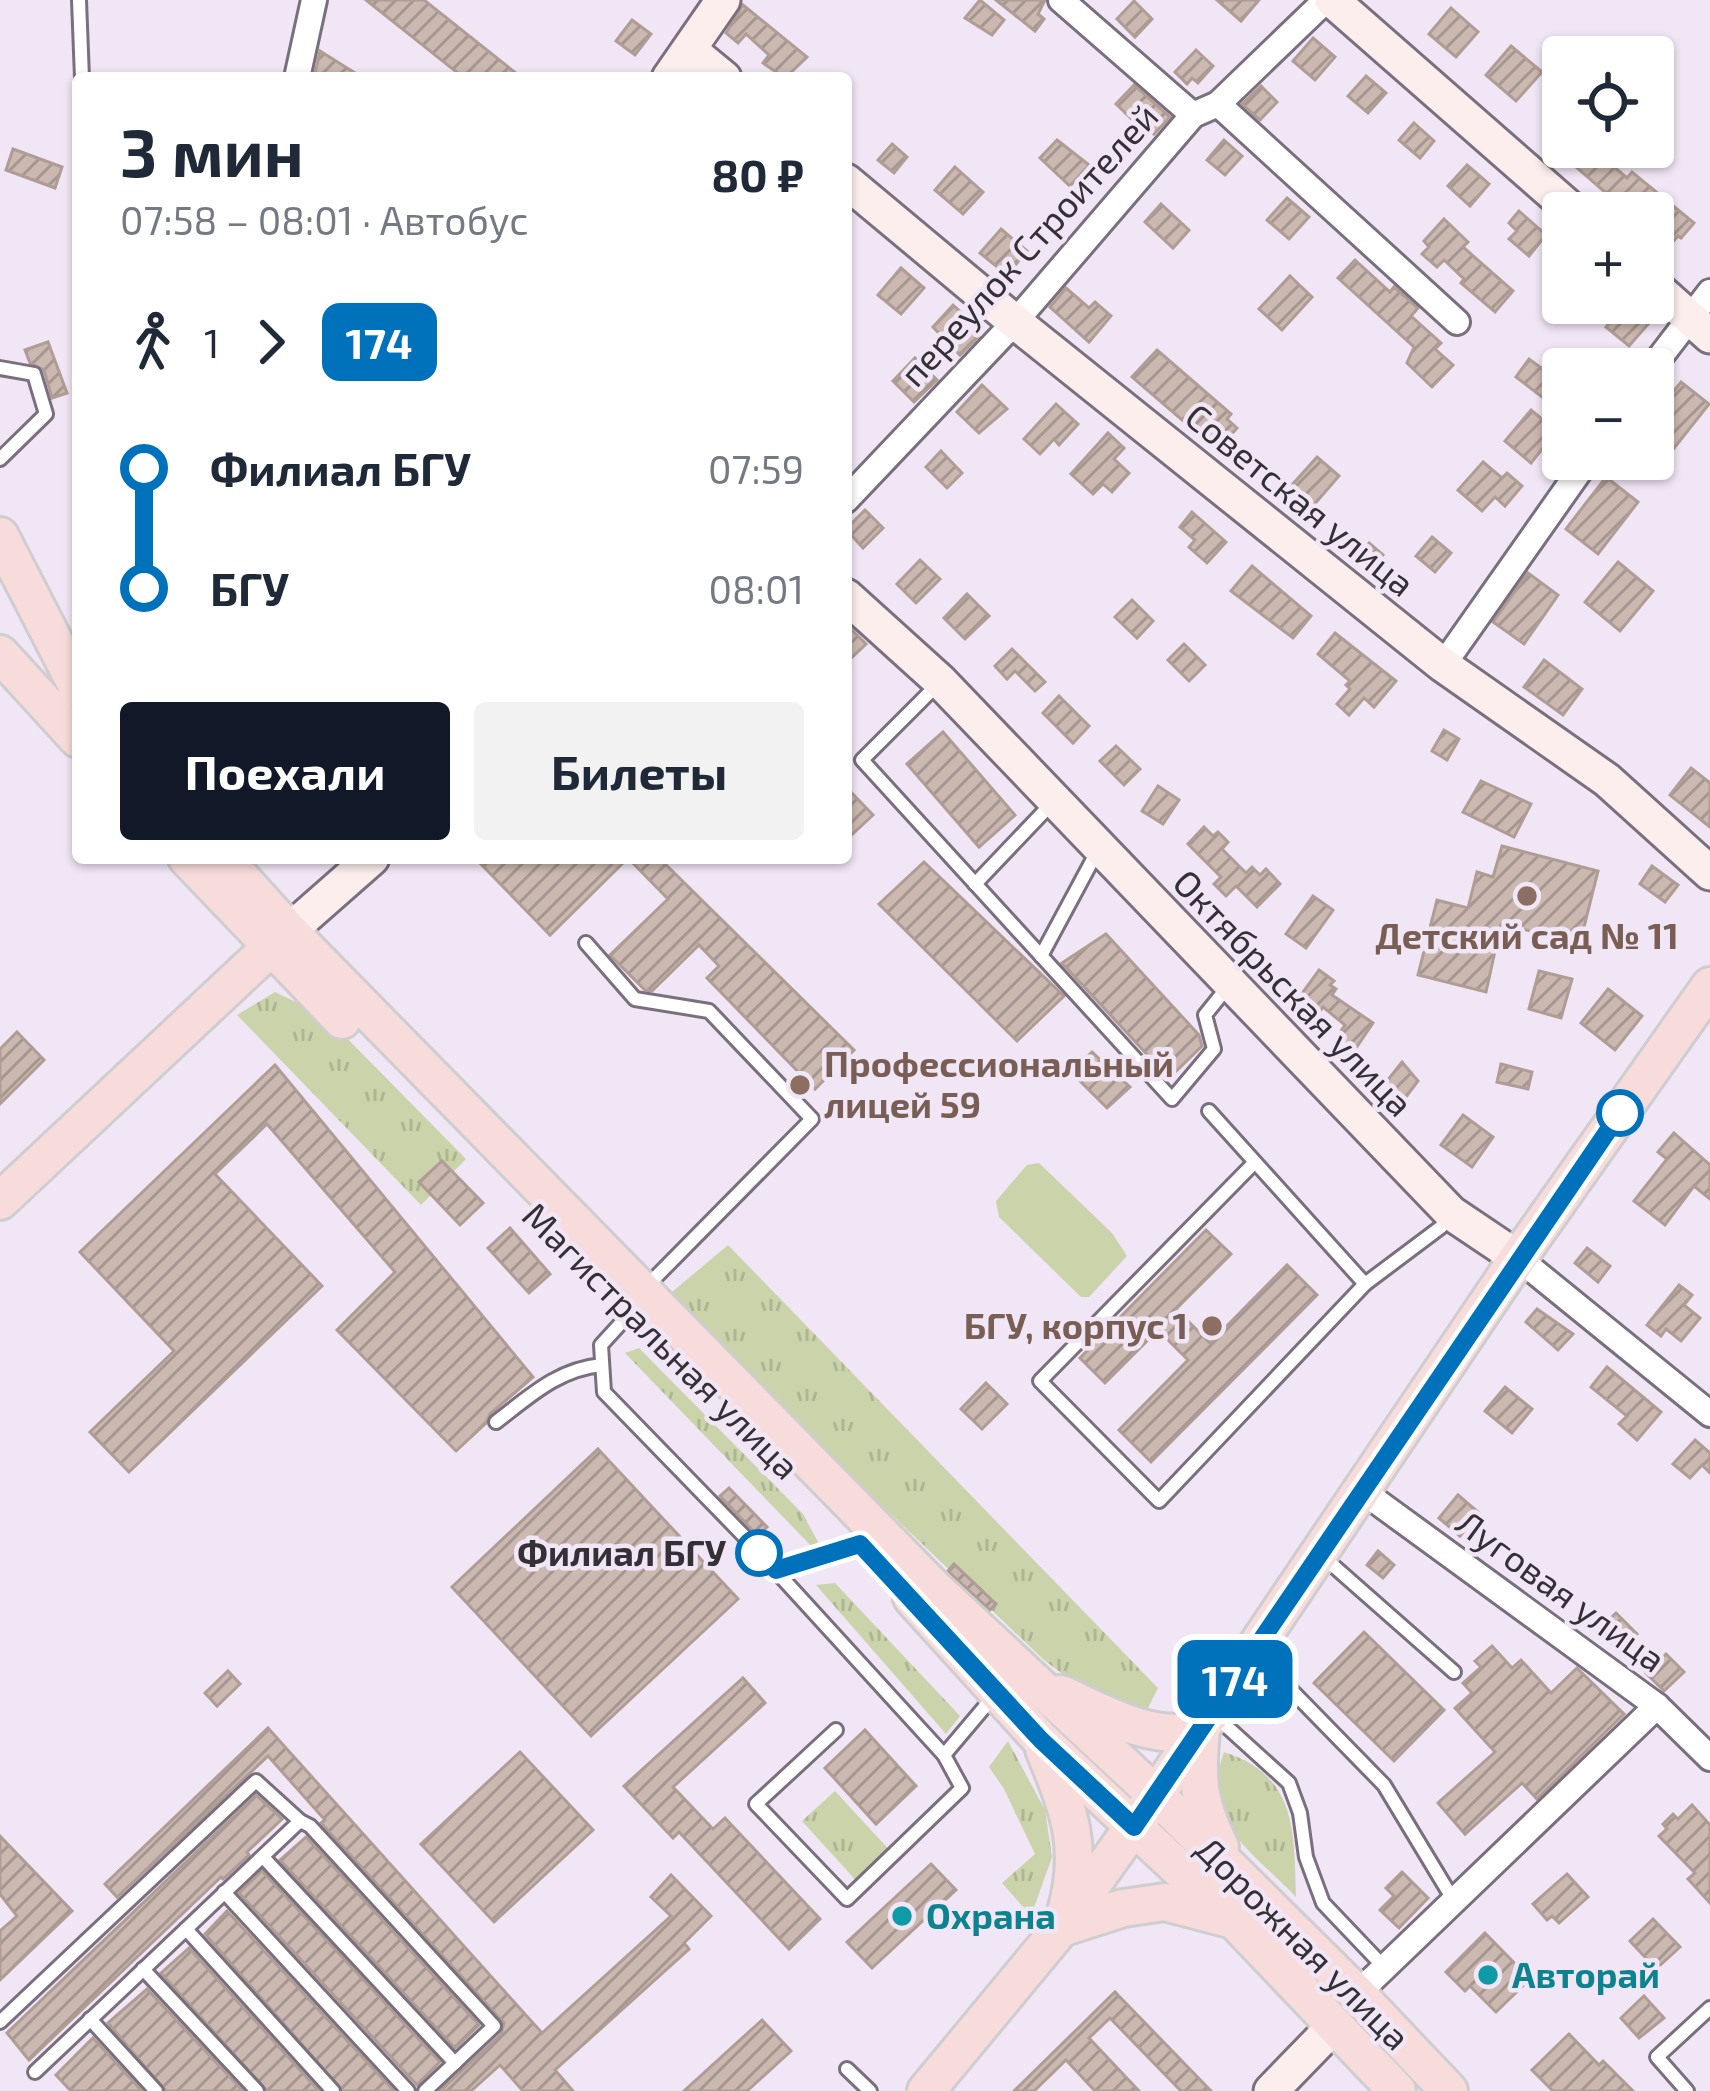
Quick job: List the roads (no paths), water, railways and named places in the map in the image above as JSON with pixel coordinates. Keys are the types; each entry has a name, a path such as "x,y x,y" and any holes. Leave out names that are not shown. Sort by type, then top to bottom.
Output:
{"main road":[{"path":"0,536 72,676"},
{"path":"0,654 72,732"},
{"name":"Магистральная улица","path":"194,864 279,939 638,1300 936,1590 1014,1686 1041,1740 1134,1827"},
{"name":"Магистральная улица","path":"227,864 279,939"},
{"path":"0,1201 279,939"},
{"path":"926,2091 1061,1928 1156,1796 1518,1258 1710,986"},
{"name":"Магистральная улица","path":"638,1300 860,1544 1014,1686 1156,1796"},
{"path":"1014,1686 1156,1732 1184,1734 1206,1722"},
{"path":"1206,1722 1196,1779 1200,1805 1229,1868"},
{"path":"1041,1740 1071,1814 1076,1851 1061,1928"},
{"name":"Дорожная улица","path":"1156,1796 1449,2091"},
{"name":"Дорожная улица","path":"1134,1827 1235,1921 1397,2091"},
{"path":"1061,1928 1123,1908 1165,1901 1235,1921"}],"street":[{"path":"298,72 314,0"},
{"path":"674,72 723,0"},
{"path":"1061,0 1193,115"},
{"path":"1329,0 1552,192"},
{"name":"переулок Строителей","path":"852,494 1015,322 1193,115 1218,104 1329,0"},
{"path":"690,50 717,72"},
{"path":"1218,104 1457,322"},
{"name":"Советская улица","path":"852,186 1443,665 1607,780 1710,873"},
{"path":"1671,348 1703,315 1674,298"},
{"path":"1443,665 1573,480"},
{"name":"Октябрьская улица","path":"852,601 940,681 1451,1213 1518,1258 1710,1414"},
{"path":"279,939 365,864"},
{"name":"Луговая улица","path":"1361,1490 1658,1706 1710,1758"},
{"path":"1357,1994 1658,1706"},
{"path":"1271,2091 1335,2025"}],"lane":[{"path":"80,0 82,72"},
{"path":"0,368 34,374 46,414 0,459"},
{"path":"940,681 862,760 1172,1099 1214,1049 1204,1015 1231,983"},
{"path":"975,884 1055,800"},
{"path":"1041,956 1099,847"},
{"path":"586,943 634,998 709,1011 812,1119 638,1300 601,1345 604,1392 776,1570 944,1755 962,1788 848,1899 756,1804 836,1730"},
{"path":"1209,1111 1365,1284"},
{"path":"1254,1163 1040,1382 1159,1501 1365,1284 1441,1227 1451,1213"},
{"path":"496,1422 551,1379 576,1368 602,1365"},
{"path":"776,1570 860,1544"},
{"path":"1319,1553 1454,1672"},
{"path":"1253,1652 1384,1785 1454,1901"},
{"path":"944,1755 1014,1686"},
{"path":"1206,1722 1289,1783 1322,1904 1385,1968"},
{"path":"0,2022 256,1781 310,1826 494,2026 424,2091"},
{"path":"34,2072 300,1821"},
{"path":"263,1857 455,2063"},
{"path":"224,1892 407,2091"},
{"path":"186,1929 333,2091"},
{"path":"143,1969 257,2091"},
{"path":"1687,2091 1657,2057 1710,2008"},
{"path":"90,2019 156,2091"},
{"path":"847,2069 870,2091"}],"place":[{"name":"Детский сад № 11","path":"1527,896"},
{"name":"Профессиональный лицей 59","path":"800,1085"},
{"name":"БГУ, корпус 1","path":"1212,1326"},
{"name":"Филиал БГУ","path":"759,1553"},
{"name":"Охрана","path":"902,1916"},
{"name":"Авторай","path":"1488,1975"}]}
